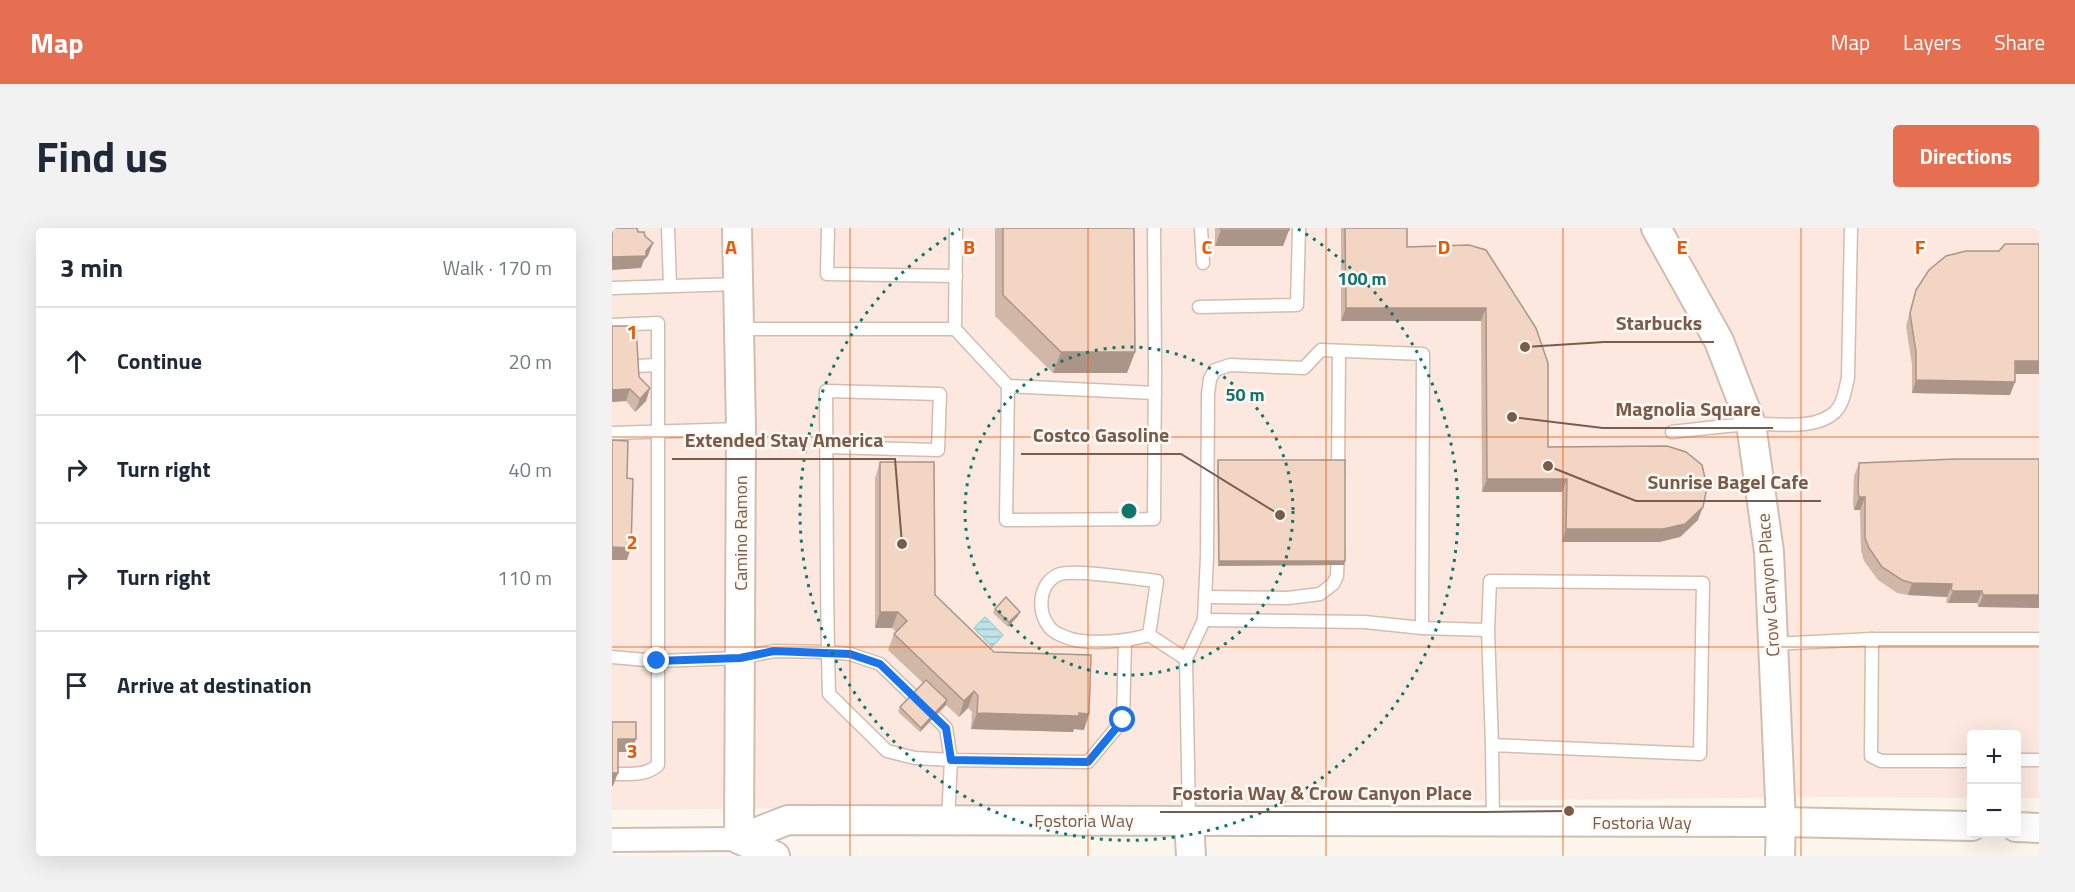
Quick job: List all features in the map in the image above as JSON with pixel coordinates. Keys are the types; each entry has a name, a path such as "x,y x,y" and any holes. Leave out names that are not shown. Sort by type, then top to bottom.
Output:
{"street":[{"name":"Camino Ramon","path":"737,228 741,429 738,848"},
{"name":"Crow Canyon Place","path":"1656,228 1719,341 1751,424 1769,552 1781,822 1780,856"},
{"name":"Fostoria Way","path":"738,848 788,820 1781,822 1967,826"},
{"path":"1189,820 1191,856"},
{"path":"2021,827 2039,828"},
{"name":"Fostoria Way","path":"612,840 738,848 775,856"}],"lane":[{"path":"668,228 670,286"},
{"path":"828,228 827,274 956,276"},
{"path":"956,228 955,329 1008,386 1006,520 1154,519 1154,228"},
{"path":"1201,228 1203,263"},
{"path":"1199,307 1297,305 1299,228"},
{"path":"1672,432 1751,424 1804,424 1822,420 1835,412 1842,402 1848,378 1851,228"},
{"path":"612,288 737,284"},
{"path":"612,325 658,323 658,765 652,771 639,774 613,774"},
{"path":"739,329 955,329"},
{"path":"1189,820 1186,659 1204,620 1208,394 1210,379 1215,370 1230,365 1304,368 1321,350 1423,354 1422,628"},
{"path":"1338,493 1339,351"},
{"path":"612,367 658,365"},
{"path":"1008,386 1155,393"},
{"path":"826,447 938,450 940,394 826,391 826,447 828,652 829,694 887,751 915,758 951,760 1088,762 1123,720 1125,641"},
{"path":"612,433 741,429"},
{"path":"1206,597 1288,598 1320,594 1333,584 1337,576 1338,540"},
{"path":"1149,635 1157,581 1074,572 1060,574 1048,581 1043,590 1040,604 1049,627 1055,633 1073,640 1125,641 1149,635 1186,659"},
{"path":"1492,745 1700,754 1703,583 1490,581 1488,630 1493,821"},
{"path":"1204,620 1365,622 1422,628 1488,630"},
{"path":"1872,639 1871,756 1881,761 1967,761"},
{"path":"1773,644 1872,639 2039,639"},
{"path":"612,657 657,661 740,658 774,651 828,652 850,654 880,664 946,728 951,760 948,820"},
{"path":"2021,760 2039,760"}],"shaded area":[{"path":"612,228 2039,228 2039,798 2021,798 2021,730 1967,730 1967,798 1828,797 612,810"}],"water":[{"path":"985,617 1003,635 992,647 974,628"}],"building":[{"path":"612,228 637,228 638,232 644,232 653,243 646,251 646,256 612,257"},
{"path":"1003,228 1134,228 1135,352 1061,352 1003,295"},
{"path":"1221,228 1289,228 1289,230 1221,230"},
{"path":"1345,228 1407,228 1407,247 1469,245 1486,250 1536,328 1548,363 1548,447 1667,446 1686,452 1702,465 1707,487 1703,507 1685,524 1663,529 1566,529 1567,479 1487,479 1486,308 1346,308"},
{"path":"2005,244 2039,244 2039,361 2015,361 2015,382 1916,380 1916,352 1910,313 1916,290 1929,270 1946,256 1966,251 1999,251"},
{"path":"612,326 636,326 639,377 650,388 640,399 630,389 612,390"},
{"path":"612,440 628,441 627,478 633,479 631,548 612,547"},
{"path":"1956,459 2039,459 2039,595 1983,595 1982,591 1953,591 1952,584 1912,583 1902,580 1882,567 1869,548 1865,538 1865,497 1859,497 1858,492 1859,463"},
{"path":"1218,460 1345,460 1345,561 1219,561"},
{"path":"880,462 934,462 935,595 994,652 1091,655 1089,714 1079,713 1079,716 977,713 978,696 974,691 964,701 894,634 907,621 898,612 880,612"},
{"path":"1006,597 1020,612 1009,622 995,609"},
{"path":"926,680 947,700 921,728 900,707"},
{"path":"612,722 636,722 636,739 618,739 618,773 612,773"}],"place":[{"name":"Starbucks","path":"1525,347"},
{"name":"Magnolia Square","path":"1512,417"},
{"name":"Sunrise Bagel Cafe","path":"1548,466"},
{"name":"Costco Gasoline","path":"1280,515"},
{"name":"Extended Stay America","path":"902,544"},
{"name":"Fostoria Way & Crow Canyon Place","path":"1569,811"}],"route":[{"path":"657,661 740,658 774,651 850,654 880,664 946,728 951,760 1088,762 1123,720"}]}
